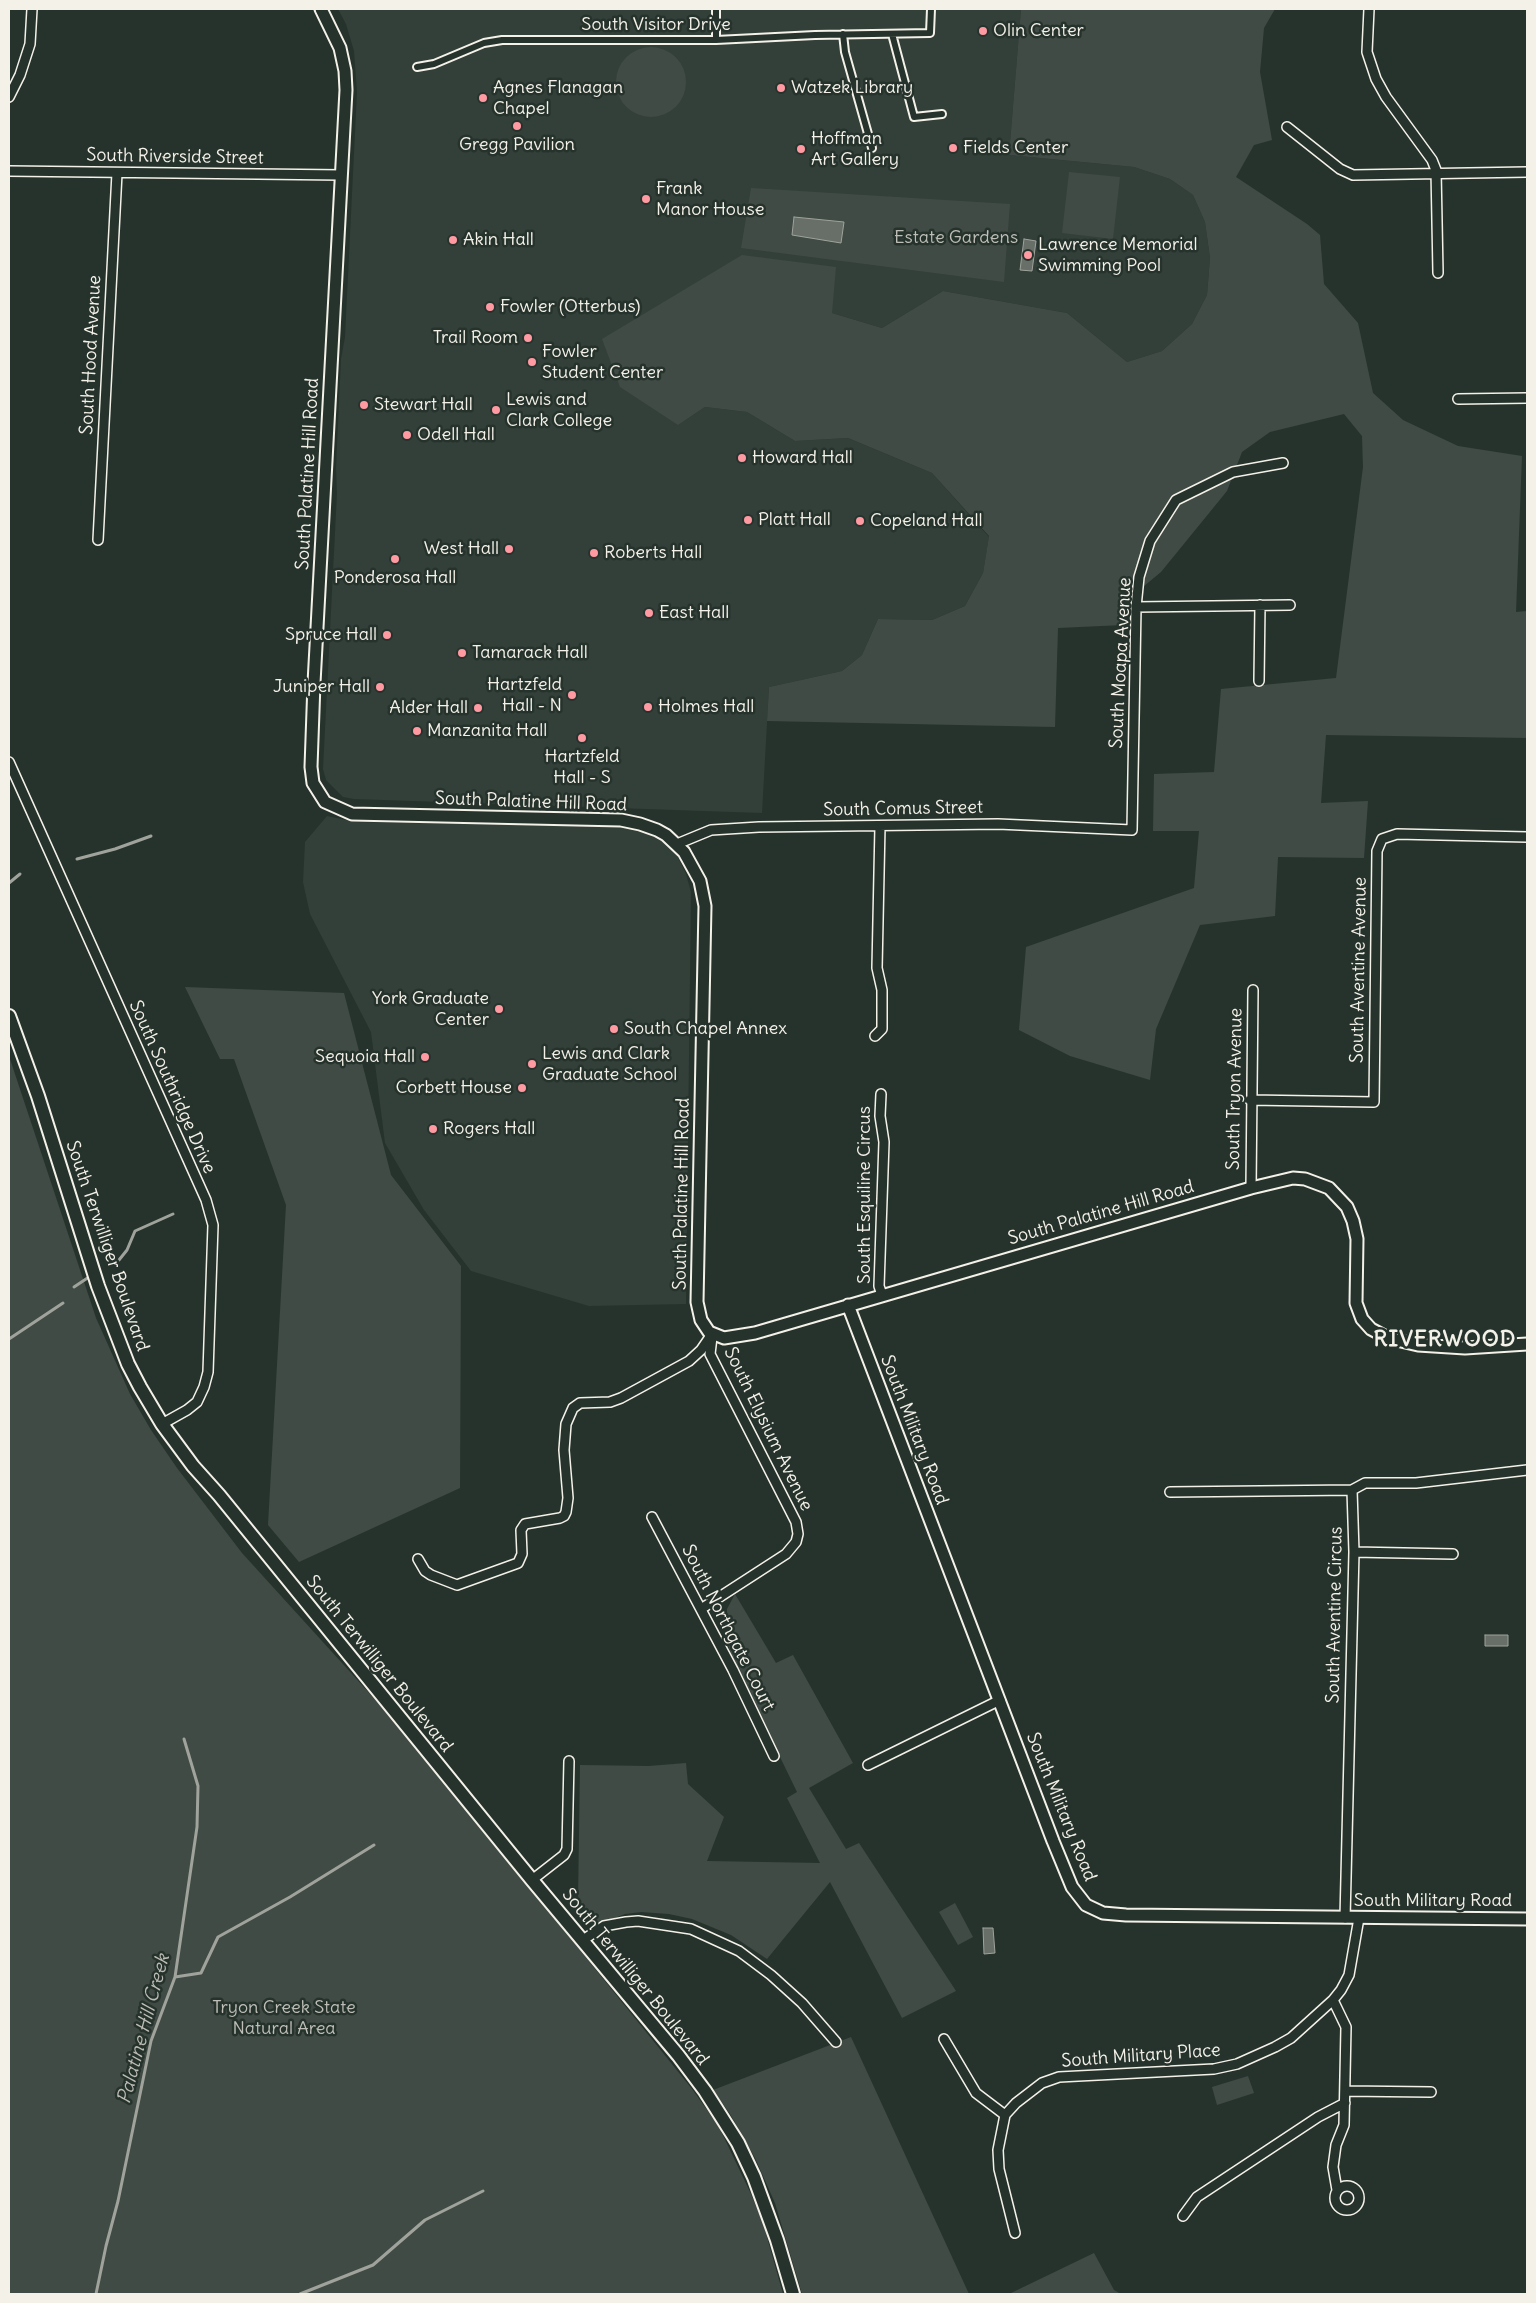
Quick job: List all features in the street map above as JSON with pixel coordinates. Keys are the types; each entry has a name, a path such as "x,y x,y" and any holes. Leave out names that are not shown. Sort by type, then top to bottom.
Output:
{"main road":[{"name":"South Terwilliger Boulevard","path":"9,1016 38,1096 98,1286 114,1330 140,1387 162,1424 193,1466 219,1494 532,1880 686,2066 731,2131 762,2195 793,2294"}],"street":[{"path":"9,97 20,75 30,44 32,9"},
{"name":"South Palatine Hill Road","path":"322,9 336,38 345,71 346,90 313,701 312,776 318,793 325,802 352,814 621,820 657,830 677,844 684,852 696,873 702,889 705,906 697,1302 702,1324 712,1334 724,1338 741,1337 1278,1180 1305,1179 1329,1188 1351,1214 1356,1229 1355,1285 1358,1311 1365,1324 1379,1334 1409,1344 1450,1348 1527,1344"},
{"path":"716,9 716,40"},
{"name":"South Visitor Drive","path":"417,67 443,61 484,43 502,40 716,40 843,34 930,33 931,9"},
{"path":"1369,9 1368,52 1376,79 1386,97 1432,160 1436,174 1438,273"},
{"path":"843,34 845,52 872,148"},
{"path":"892,34 914,117 942,114"},
{"path":"1287,127 1340,169 1353,175 1527,172"},
{"name":"South Riverside Street","path":"9,171 341,175"},
{"name":"South Hood Avenue","path":"98,540 117,173"},
{"path":"1458,399 1527,398"},
{"name":"South Moapa Avenue","path":"1132,830 1136,607 1139,577 1150,541 1176,500 1233,472 1283,463"},
{"path":"1259,681 1260,605"},
{"path":"1136,607 1290,605"},
{"name":"South Southridge Drive","path":"9,762 206,1200 213,1225 208,1372 204,1388 197,1402 162,1424"},
{"name":"South Comus Street","path":"677,844 719,829 998,824 1132,830"},
{"path":"874,1036 882,1029 882,993 877,968 880,826"},
{"name":"South Aventine Avenue","path":"1250,1100 1374,1102 1377,851 1382,839 1397,834 1527,837"},
{"name":"South Tryon Avenue","path":"1251,1188 1250,1100 1253,990"},
{"name":"South Esquiline Circus","path":"881,1094 880,1116 884,1142 879,1286 882,1295"},
{"name":"South Military Road","path":"848,1305 1070,1881 1077,1894 1091,1908 1103,1913 1126,1915 1527,1919"},
{"path":"418,1559 425,1571 452,1584 464,1583 518,1563 522,1554 521,1530 525,1524 564,1516 567,1507 564,1450 566,1424 573,1408 580,1403 610,1402 621,1398 689,1362 701,1350 712,1334"},
{"name":"South Elysium Avenue","path":"701,1609 786,1554 798,1538 796,1522 710,1354 712,1334"},
{"path":"1170,1492 1352,1490 1366,1484 1416,1483 1527,1470"},
{"name":"South Aventine Circus","path":"1345,1918 1354,1552 1352,1490"},
{"name":"South Northgate Court","path":"652,1517 701,1609 774,1756"},
{"path":"1354,1552 1453,1554"},
{"path":"868,1765 1000,1700"},
{"path":"532,1880 564,1855 567,1849 569,1761"},
{"name":"South Military Place","path":"1005,2115 1016,2103 1042,2083 1059,2076 1214,2069 1237,2064 1291,2038 1333,2000 1341,1990 1349,1975 1359,1918"},
{"path":"583,1940 604,1926 638,1921 700,1932 739,1951 771,1975 802,2003 836,2042"},
{"path":"1333,2000 1346,2026 1344,2125 1336,2145 1333,2167 1337,2190"},
{"path":"944,2039 976,2093 1005,2115 998,2150 999,2169 1015,2233"},
{"path":"1346,2090 1431,2092"},
{"path":"1184,2216 1197,2196 1318,2118 1345,2103"}],"shaded area":[{"name":"Lewis and Clark College","path":"338,9 1021,9 1009,155 1134,167 1170,179 1193,195 1205,222 1210,258 1207,295 1192,324 1162,351 1127,362 1067,313 943,291 882,328 832,313 678,425 705,407 747,412 795,441 848,438 932,473 989,537 983,573 965,606 932,620 878,619 862,655 842,671 769,687 762,813 354,799 343,797 326,780 323,769 337,493 336,468 341,359 345,337 357,92 354,51 346,24"},
{"path":"794,217 844,222 841,243 792,235"},
{"name":"Lawrence Memorial Swimming Pool","path":"1024,239 1036,241 1032,271 1020,270"},
{"name":"Lewis and Clark Graduate School","path":"327,816 356,822 625,827 644,831 660,839 676,853 686,874 691,892 686,1304 589,1306 471,1271 424,1210 385,1143 371,1032 310,914 303,882 305,842"},
{"path":"1485,1635 1508,1635 1508,1646 1485,1646"},
{"path":"983,1928 993,1928 995,1953 984,1954"}],"green space":[{"path":"1021,9 1275,9 1264,28 1260,72 1272,140 1254,145 1236,177 1307,224 1320,235 1324,284 1358,323 1373,393 1403,420 1458,446 1522,456 1516,612 1527,611 1527,738 1326,735 1321,803 1368,801 1364,858 1278,857 1275,916 1200,925 1156,1029 1150,1080 1070,1056 1019,1030 1026,947 1194,888 1199,831 1153,831 1154,774 1214,772 1221,689 1336,678 1363,467 1362,436 1344,414 1270,432 1242,452 1227,491 1161,572 1126,601 1123,625 1058,628 1055,727 767,721 769,687 842,671 862,655 878,619 932,620 965,606 983,573 989,536 932,473 848,438 795,441 747,412 705,407 678,425 620,387 602,339 742,255 836,267 832,313 882,328 943,291 1067,313 1127,362 1162,351 1192,324 1207,295 1210,258 1205,222 1193,195 1170,179 1134,167 1009,155"},
{"path":"651,47 664,50 676,57 683,69 686,82 683,95 676,107 664,114 651,117 638,114 626,107 619,95 616,82 619,69 626,57 638,50"},
{"path":"1069,172 1120,177 1113,239 1062,233"},
{"name":"Estate Gardens","path":"751,188 1010,204 1004,282 741,248"},
{"path":"185,987 344,993 391,1175 461,1266 460,1488 299,1562 268,1525 286,1205 234,1059 220,1059"},
{"name":"Tryon Creek State Natural Area","path":"9,1056 96,1318 130,1394 151,1430 177,1468 242,1553 401,1728 692,2089 718,2125 751,2194 763,2223 783,2294 9,2294"},
{"path":"735,1594 776,1663 793,1655 853,1763 809,1788 846,1849 859,1843 956,1991 902,2018 830,1882 767,1959 731,1935 692,1919 669,1914 641,1912 625,1914 599,1924 594,1922 578,1903 580,1765 649,1766 686,1763 688,1784 724,1817 707,1861 820,1863 787,1798 797,1792 733,1660 726,1639 727,1609"},
{"path":"955,1903 973,1937 958,1945 939,1912"},
{"path":"851,2037 969,2294 802,2294 775,2203 755,2158 730,2114 713,2090"},
{"path":"1248,2076 1254,2093 1217,2105 1212,2087"},
{"path":"1094,2253 1114,2290 1121,2294 1009,2294"}],"waterway":[{"path":"77,859 115,849 151,836"},
{"path":"9,883 20,874"},
{"path":"119,1260 127,1250 135,1231 173,1214"},
{"path":"74,1287 89,1277"},
{"path":"9,1339 63,1303"},
{"name":"Palatine Hill Creek","path":"96,2294 118,2201 151,2041 175,1977 197,1827 198,1786 184,1739"},
{"path":"175,1977 201,1973 218,1937 290,1897 374,1845"},
{"path":"300,2294 373,2265 425,2220 483,2191"}],"place":[{"name":"Olin Center","path":"983,31"},
{"name":"Watzek Library","path":"781,88"},
{"name":"Agnes Flanagan Chapel","path":"483,98"},
{"name":"Gregg Pavilion","path":"517,126"},
{"name":"Fields Center","path":"953,148"},
{"name":"Hoffman Art Gallery","path":"801,149"},
{"name":"Frank Manor House","path":"646,199"},
{"name":"Akin Hall","path":"453,240"},
{"name":"Lawrence Memorial Swimming Pool","path":"1028,255"},
{"name":"Fowler (Otterbus)","path":"490,307"},
{"name":"Trail Room","path":"528,338"},
{"name":"Fowler Student Center","path":"532,362"},
{"name":"Stewart Hall","path":"364,405"},
{"name":"Lewis and Clark College","path":"496,410"},
{"name":"Odell Hall","path":"407,435"},
{"name":"Howard Hall","path":"742,458"},
{"name":"Platt Hall","path":"748,520"},
{"name":"Copeland Hall","path":"860,521"},
{"name":"West Hall","path":"509,549"},
{"name":"Roberts Hall","path":"594,553"},
{"name":"Ponderosa Hall","path":"395,559"},
{"name":"East Hall","path":"649,613"},
{"name":"Spruce Hall","path":"387,635"},
{"name":"Tamarack Hall","path":"462,653"},
{"name":"Juniper Hall","path":"380,687"},
{"name":"Hartzfeld Hall - N","path":"572,695"},
{"name":"Holmes Hall","path":"648,707"},
{"name":"Alder Hall","path":"478,708"},
{"name":"Manzanita Hall","path":"417,731"},
{"name":"Hartzfeld Hall - S","path":"582,738"},
{"name":"York Graduate Center","path":"499,1009"},
{"name":"South Chapel Annex","path":"614,1029"},
{"name":"Sequoia Hall","path":"425,1057"},
{"name":"Lewis and Clark Graduate School","path":"532,1064"},
{"name":"Corbett House","path":"522,1088"},
{"name":"Rogers Hall","path":"433,1129"}],"district":[{"name":"RIVERWOOD","path":"1445,1340"}]}
